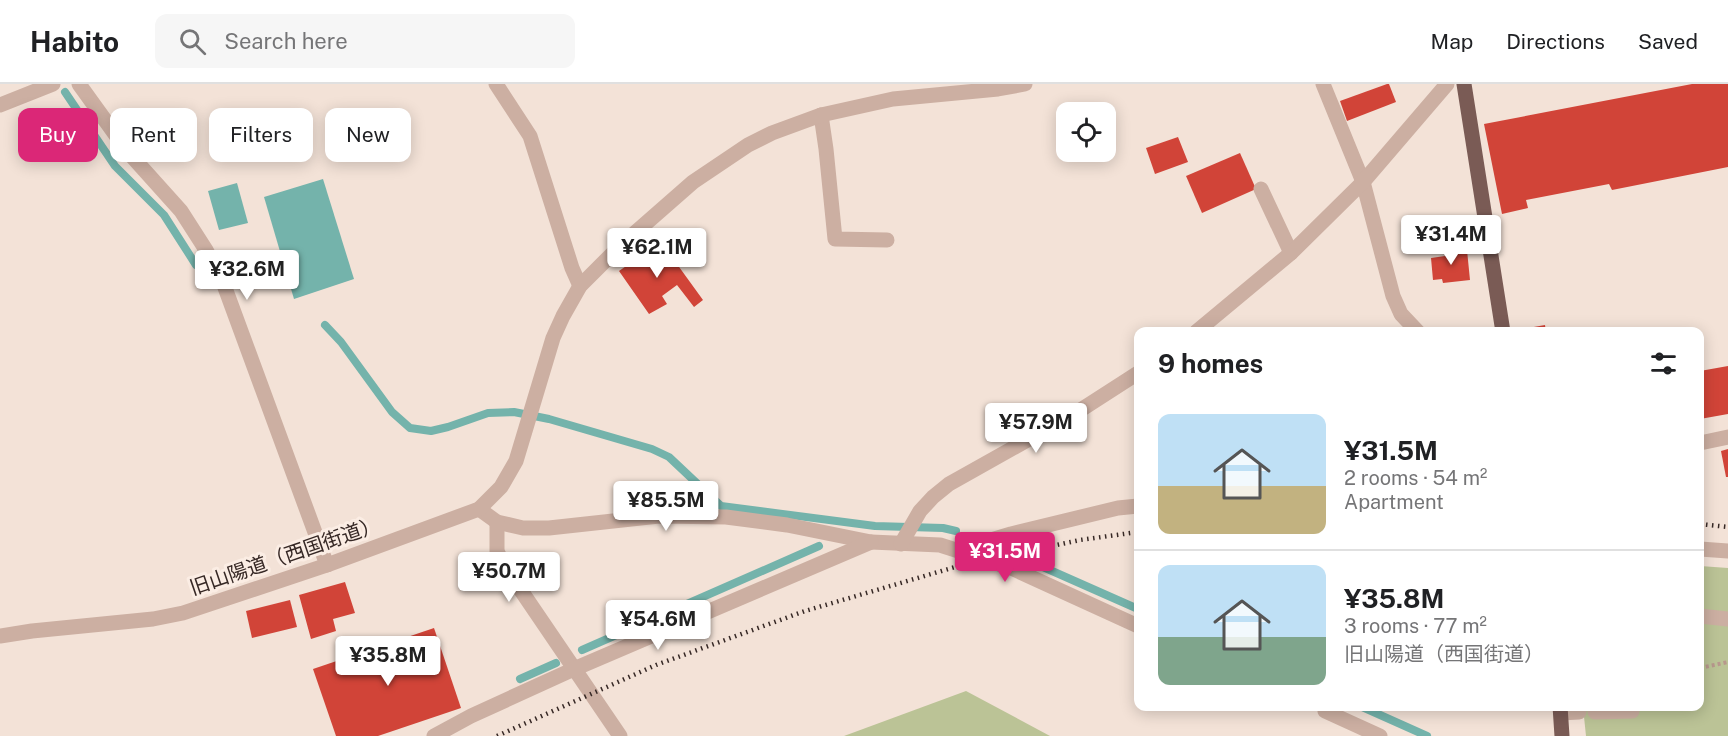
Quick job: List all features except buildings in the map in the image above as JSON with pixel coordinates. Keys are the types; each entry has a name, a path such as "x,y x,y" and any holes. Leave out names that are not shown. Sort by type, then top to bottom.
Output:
{"main road":[{"path":"1464,84 1502,327"},
{"path":"1560,711 1562,736"}],"street":[{"path":"0,105 53,84"},
{"path":"79,84 128,152 181,211 206,250 224,285 327,565"},
{"path":"496,84 530,136 572,268 580,286 620,246 693,182 748,145 772,133 821,115 893,99 998,89 1025,84"},
{"path":"888,84 893,99"},
{"path":"1323,84 1363,182 1393,296 1401,314 1413,327"},
{"path":"1202,327 1291,253 1363,182 1447,84"},
{"path":"821,115 835,239 887,240"},
{"path":"1261,189 1291,253"},
{"name":"旧山陽道（西国街道）","path":"0,636 32,630 153,619 183,613 327,565 479,509 501,487 516,461 553,338 580,286"},
{"path":"904,540 920,511 949,484 1079,411 1134,376"},
{"path":"1704,442 1728,437"},
{"path":"958,550 1118,507 1134,506"},
{"path":"479,509 497,522 523,528 549,528 658,516 726,517 787,525 871,542 904,540 940,545 1009,567 1134,624"},
{"path":"497,522 497,551 503,564 620,736"},
{"path":"434,736 471,716 574,669 871,542"},
{"path":"1704,549 1728,551"},
{"path":"1704,616 1728,619"},
{"path":"1330,711 1380,736"},
{"path":"1570,711 1579,712"},
{"path":"1595,712 1632,711"}],"path":[{"path":"1704,667 1728,662"}],"green space":[{"path":"1704,566 1728,568 1728,736 1586,736 1583,711 1704,711"},
{"path":"966,691 1050,736 844,736"}],"water":[{"path":"323,179 354,279 294,299 264,197"},
{"path":"237,183 248,223 219,230 208,191"}],"waterway":[{"path":"65,92 115,166 164,215 196,265"},
{"path":"325,325 341,342 392,412 410,428 431,431 488,413 514,412 549,419 652,449 669,457 721,506 875,526 943,528 956,531"},
{"path":"582,650 819,546"},
{"path":"1034,563 1134,607"},
{"path":"520,679 556,663"},
{"path":"1371,711 1427,736"}],"railway":[{"path":"1704,524 1728,527"},
{"path":"497,736 656,665 805,611 962,565 1080,540 1134,533"}]}
